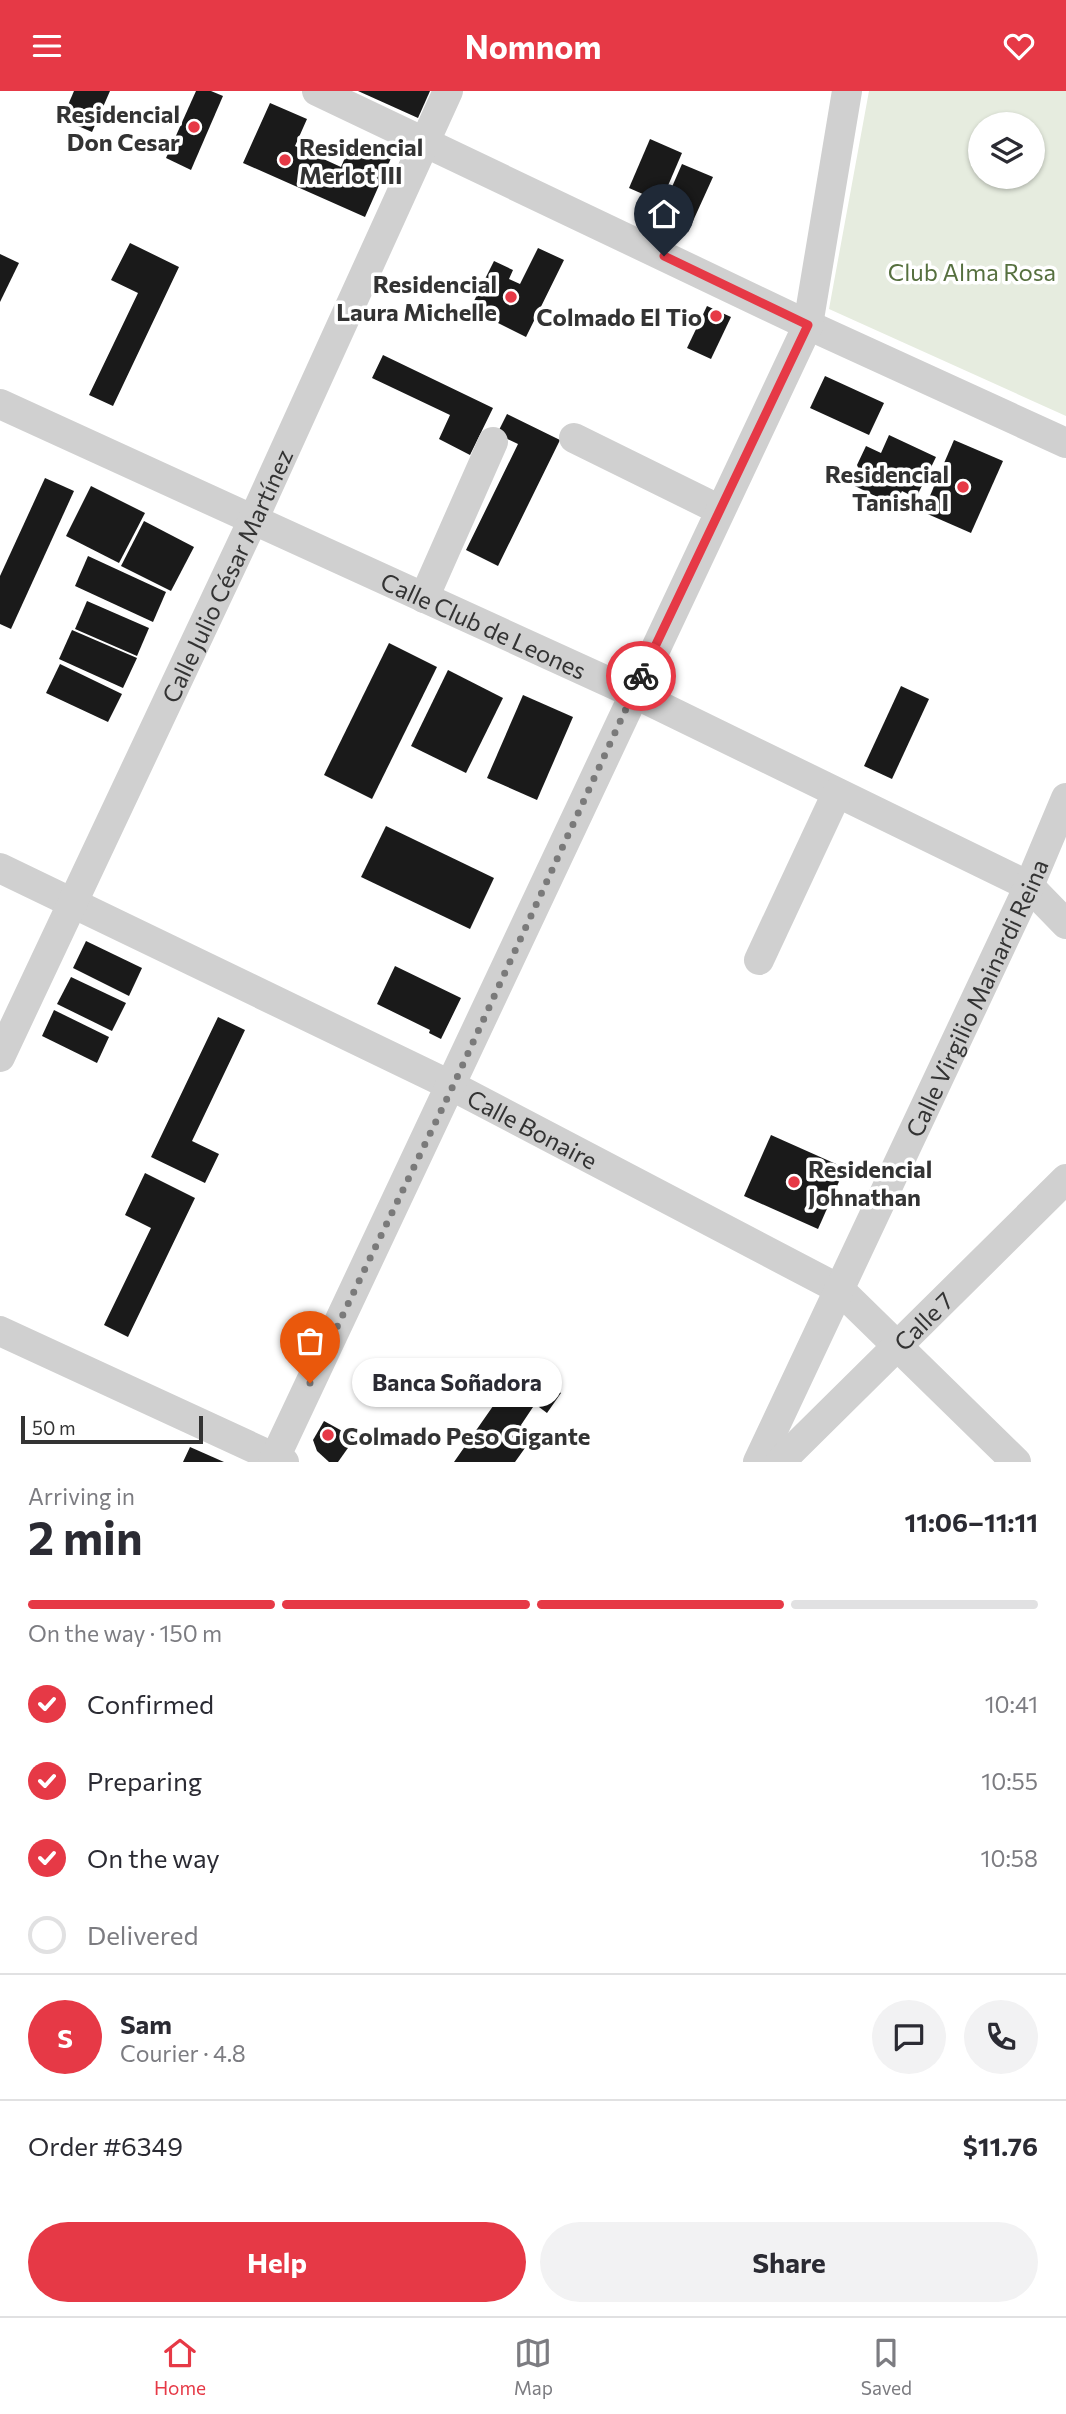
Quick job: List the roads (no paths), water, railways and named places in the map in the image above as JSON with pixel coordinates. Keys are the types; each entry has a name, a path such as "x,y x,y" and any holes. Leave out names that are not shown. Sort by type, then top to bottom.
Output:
{"street":[{"path":"317,91 808,325 1066,443"},
{"name":"Calle Julio César Martínez","path":"0,1057 253,520 448,91"},
{"path":"0,1331 277,1460 453,1086 633,693 808,325 847,91"},
{"name":"Calle Club de Leones","path":"0,404 633,693 1028,886 1066,923"},
{"path":"574,438 720,510"},
{"path":"424,598 493,442"},
{"path":"760,960 837,793"},
{"name":"Calle Virgilio Mainardi Reina","path":"758,1462 1028,886 1066,798"},
{"name":"Calle Bonaire","path":"0,868 453,1086 839,1289 1016,1462"},
{"name":"Calle 7","path":"780,1462 1066,1179"}],"place":[{"name":"Residencial Don Cesar","path":"194,127"},
{"name":"Residencial Merlot III","path":"285,160"},
{"name":"Residencial Laura Michelle","path":"511,297"},
{"name":"Colmado El Tio","path":"716,316"},
{"name":"Residencial Tanisha I","path":"963,487"},
{"name":"Residencial Johnathan","path":"794,1182"},
{"name":"Banca Soñadora","path":"310,1383"},
{"name":"Colmado Peso Gigante","path":"328,1435"}],"park label":[{"name":"Club Alma Rosa","path":"972,271"}]}
